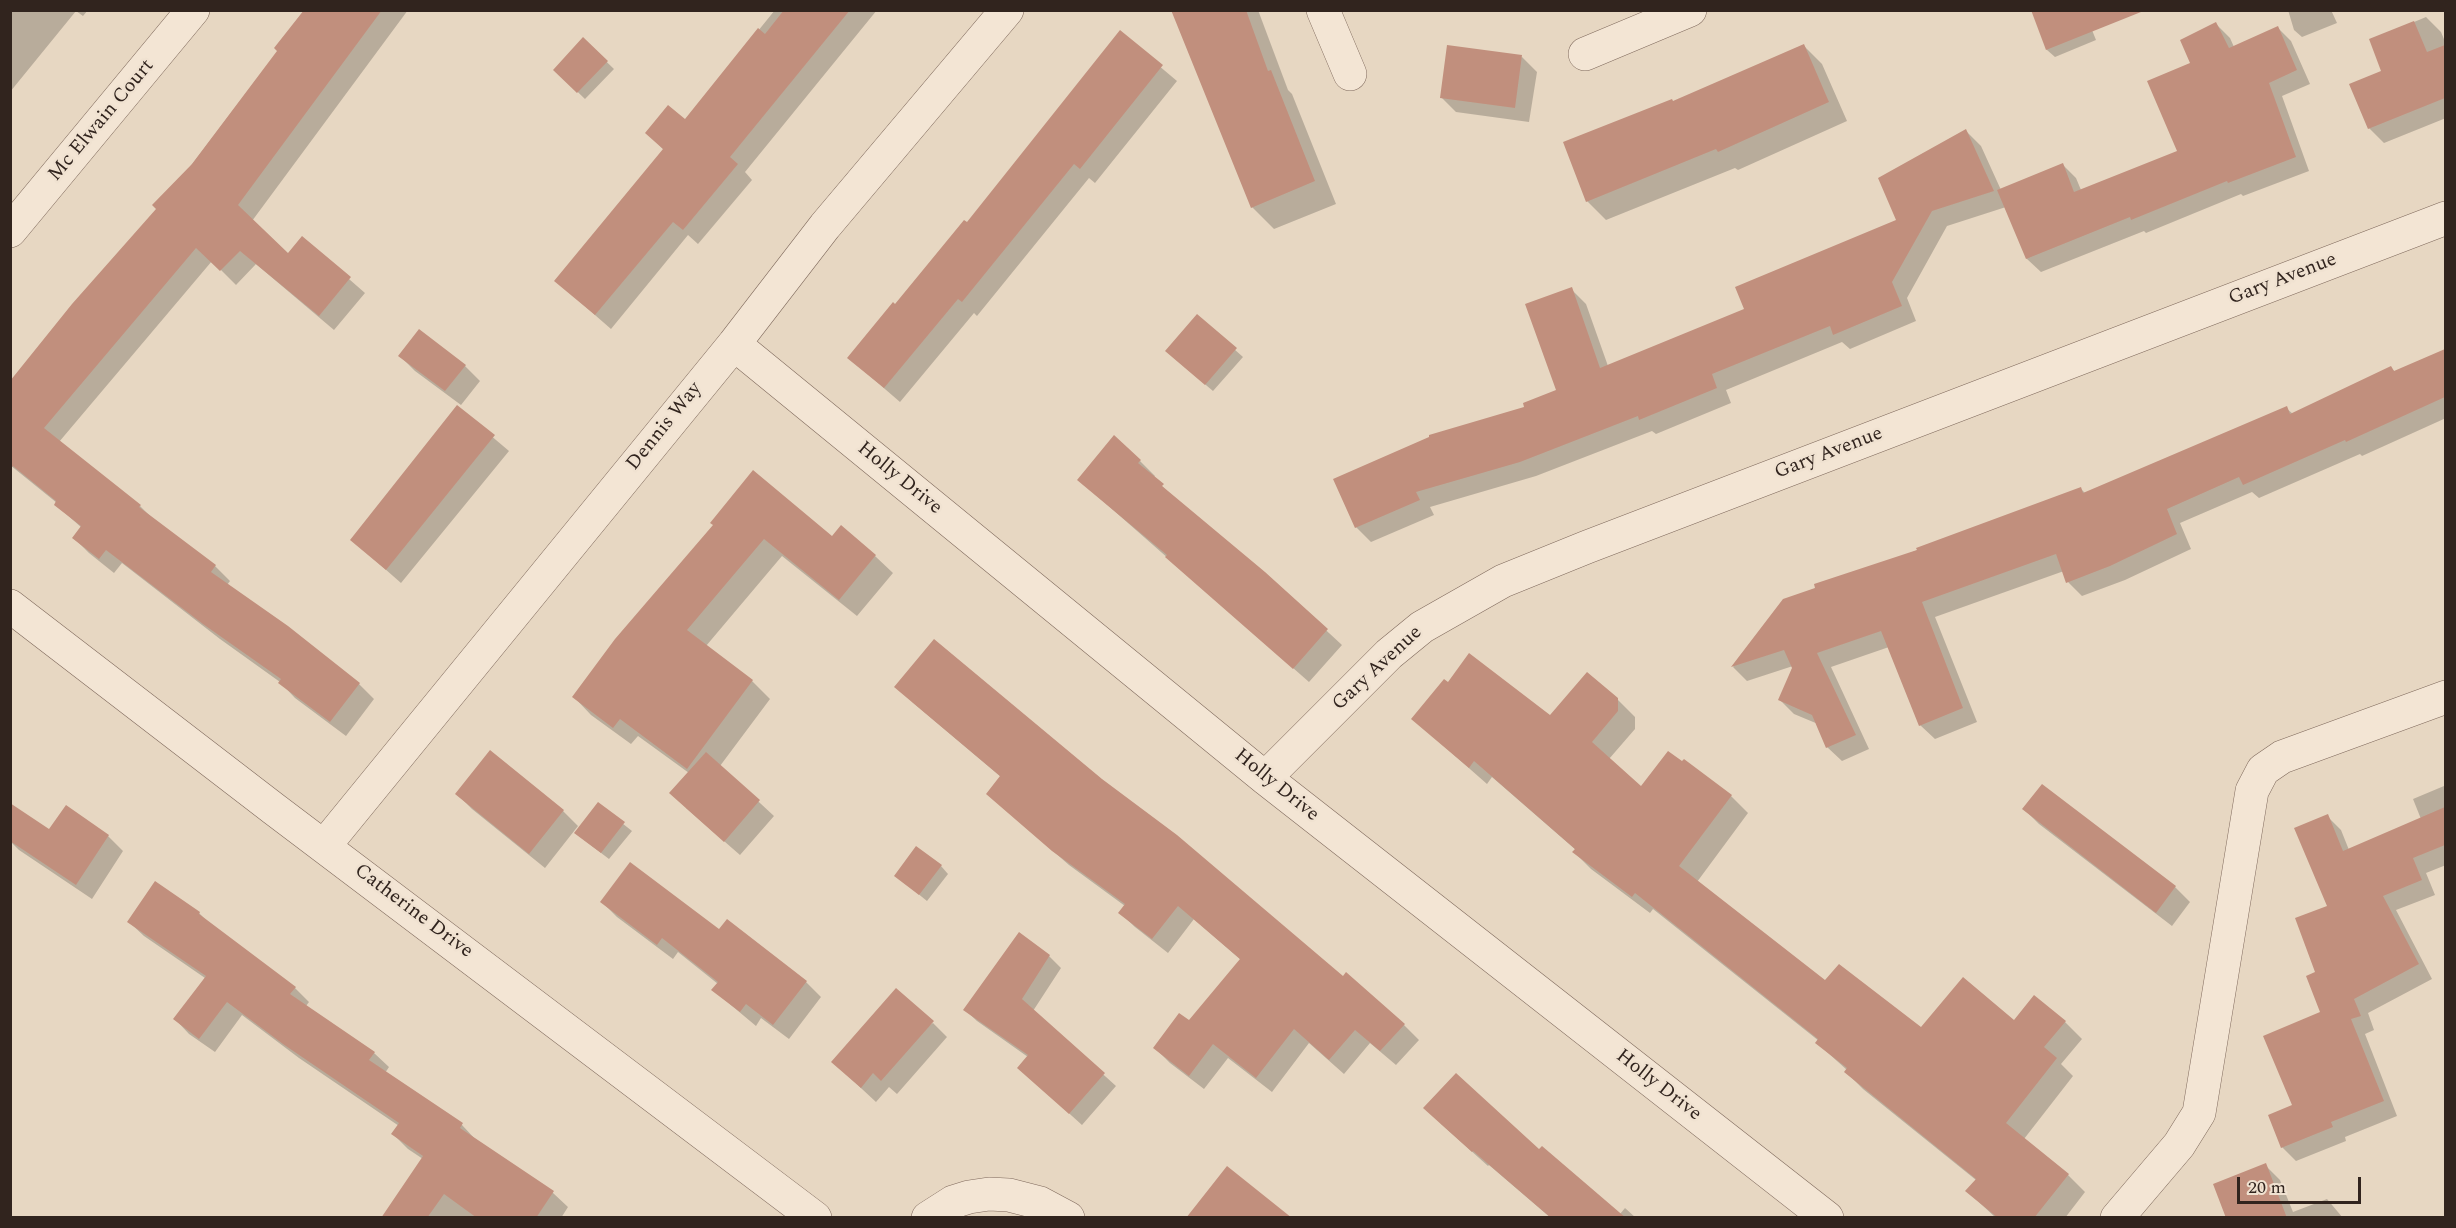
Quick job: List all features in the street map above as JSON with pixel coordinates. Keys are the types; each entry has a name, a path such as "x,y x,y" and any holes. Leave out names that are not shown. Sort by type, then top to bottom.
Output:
{"street":[{"name":"Mc Elwain Court","path":"10,231 193,10"},
{"name":"Dennis Way","path":"325,845 734,344 825,226 1007,10"},
{"path":"1323,10 1350,74"},
{"path":"1585,54 1690,10"},
{"name":"Gary Avenue","path":"1265,778 1389,654 1422,627 1503,581 2445,218"},
{"name":"Holly Drive","path":"734,344 1265,778 1827,1218"},
{"name":"Catherine Drive","path":"10,606 274,809 325,845 815,1218"},
{"path":"2117,1218 2179,1145 2199,1113 2252,791 2263,770 2282,757 2445,697"},
{"path":"928,1218 953,1202 990,1194 1009,1195 1040,1203 1068,1218"}],"building":[{"path":"304,10 382,10 238,205 288,253 302,236 351,277 319,316 240,251 220,271 196,248 44,428 141,505 139,507 216,565 211,572 288,626 360,683 330,722 278,683 281,679 203,624 106,550 99,559 72,538 81,526 54,505 56,501 13,466 10,469 10,381 72,304 156,209 152,205 192,164 277,51 274,48"},
{"path":"784,10 850,10 730,157 738,164 683,230 673,222 595,315 554,281 663,149 645,133 668,105 685,119 758,28 765,34"},
{"path":"1171,10 1246,10 1268,71 1271,70 1315,181 1251,208"},
{"path":"2031,10 2141,10 2141,12 2046,50"},
{"path":"2414,21 2427,52 2445,45 2445,98 2368,129 2349,84 2381,71 2369,39"},
{"path":"2216,22 2229,48 2278,26 2297,70 2269,83 2296,157 2228,183 2227,181 2131,220 2130,217 2026,259 1997,190 2063,163 2074,192 2177,151 2147,81 2190,63 2180,40"},
{"path":"1120,30 1163,65 1080,169 1074,164 962,302 958,299 884,388 847,358 964,220 967,222"},
{"path":"583,37 608,61 577,93 553,70"},
{"path":"1804,44 1829,102 1718,152 1716,149 1586,202 1563,142 1672,99 1673,101"},
{"path":"1447,45 1522,55 1515,108 1440,98"},
{"path":"1966,129 1994,191 1932,211 1892,282 1902,306 1833,335 1830,326 1712,374 1717,388 1639,420 1638,416 1520,462 1416,492 1420,500 1355,528 1333,479 1429,437 1429,435 1524,407 1523,403 1556,390 1525,304 1572,287 1600,368 1744,309 1735,287 1896,220 1878,178"},
{"path":"1197,314 1237,348 1205,385 1165,351"},
{"path":"419,329 466,365 445,391 398,356"},
{"path":"2445,349 2445,397 2243,485 2239,477 2167,509 2177,534 2110,566 2066,583 2056,554 1922,602 1963,708 1919,726 1881,631 1817,653 1856,735 1826,748 1812,715 1778,700 1792,668 1784,650 1731,667 1783,599 1815,588 1814,584 1917,550 1916,548 2081,487 2083,493 2287,406 2290,414 2391,366 2394,371"},
{"path":"457,405 495,435 386,570 350,540"},
{"path":"1114,435 1141,460 1138,463 1164,484 1162,486 1265,572 1328,629 1293,669 1165,557 1167,555 1077,480"},
{"path":"753,470 832,536 841,525 876,555 839,600 764,539 687,630 753,680 687,769 620,719 613,728 572,697 615,639 713,525 710,523"},
{"path":"934,639 1102,779 1177,835 1343,976 1346,972 1405,1024 1380,1051 1355,1030 1329,1060 1294,1029 1256,1078 1213,1044 1189,1076 1153,1048 1179,1013 1189,1020 1240,959 1178,906 1152,939 1118,913 1125,904 1052,851 986,794 1000,776 894,687"},
{"path":"1469,653 1550,715 1587,672 1618,698 1618,711 1592,742 1641,786 1668,751 1682,761 1684,759 1732,795 1679,866 1825,980 1839,964 1921,1027 1963,977 2014,1020 2034,995 2066,1021 2044,1047 2057,1058 2006,1123 2069,1174 2034,1218 1998,1218 1965,1191 1976,1179 1844,1072 1847,1068 1815,1043 1818,1039 1635,893 1632,897 1572,852 1575,849 1474,761 1469,768 1411,719 1444,679 1448,682"},
{"path":"490,750 564,810 529,854 455,794"},
{"path":"706,752 760,800 724,842 669,793"},
{"path":"2042,784 2176,886 2156,913 2022,809"},
{"path":"598,802 625,822 601,853 574,833"},
{"path":"10,803 49,829 66,805 109,835 76,885 10,841"},
{"path":"2445,807 2445,845 2413,858 2422,880 2383,896 2419,964 2354,999 2361,1016 2351,1019 2384,1101 2331,1122 2333,1127 2281,1148 2268,1115 2292,1105 2263,1036 2320,1012 2306,976 2315,972 2295,918 2327,906 2294,828 2328,814 2343,851"},
{"path":"916,846 942,865 919,895 894,876"},
{"path":"630,862 719,929 727,919 807,981 773,1025 746,1004 740,1012 711,990 718,982 662,938 657,945 600,902"},
{"path":"155,881 200,912 199,914 296,987 290,994 375,1052 369,1060 463,1123 460,1128 554,1191 536,1218 477,1218 444,1194 427,1218 381,1218 423,1156 391,1134 399,1123 283,1044 227,1002 199,1039 173,1019 206,976 127,922"},
{"path":"1019,932 1050,955 1022,999 1105,1073 1069,1114 1017,1068 1028,1055 963,1010"},
{"path":"896,988 934,1021 881,1081 873,1073 861,1088 831,1062"},
{"path":"1456,1073 1539,1149 1542,1146 1626,1218 1551,1218 1472,1152 1423,1108"},
{"path":"2266,1163 2287,1218 2226,1218 2213,1184"},
{"path":"1227,1166 1292,1218 1186,1218"}]}
